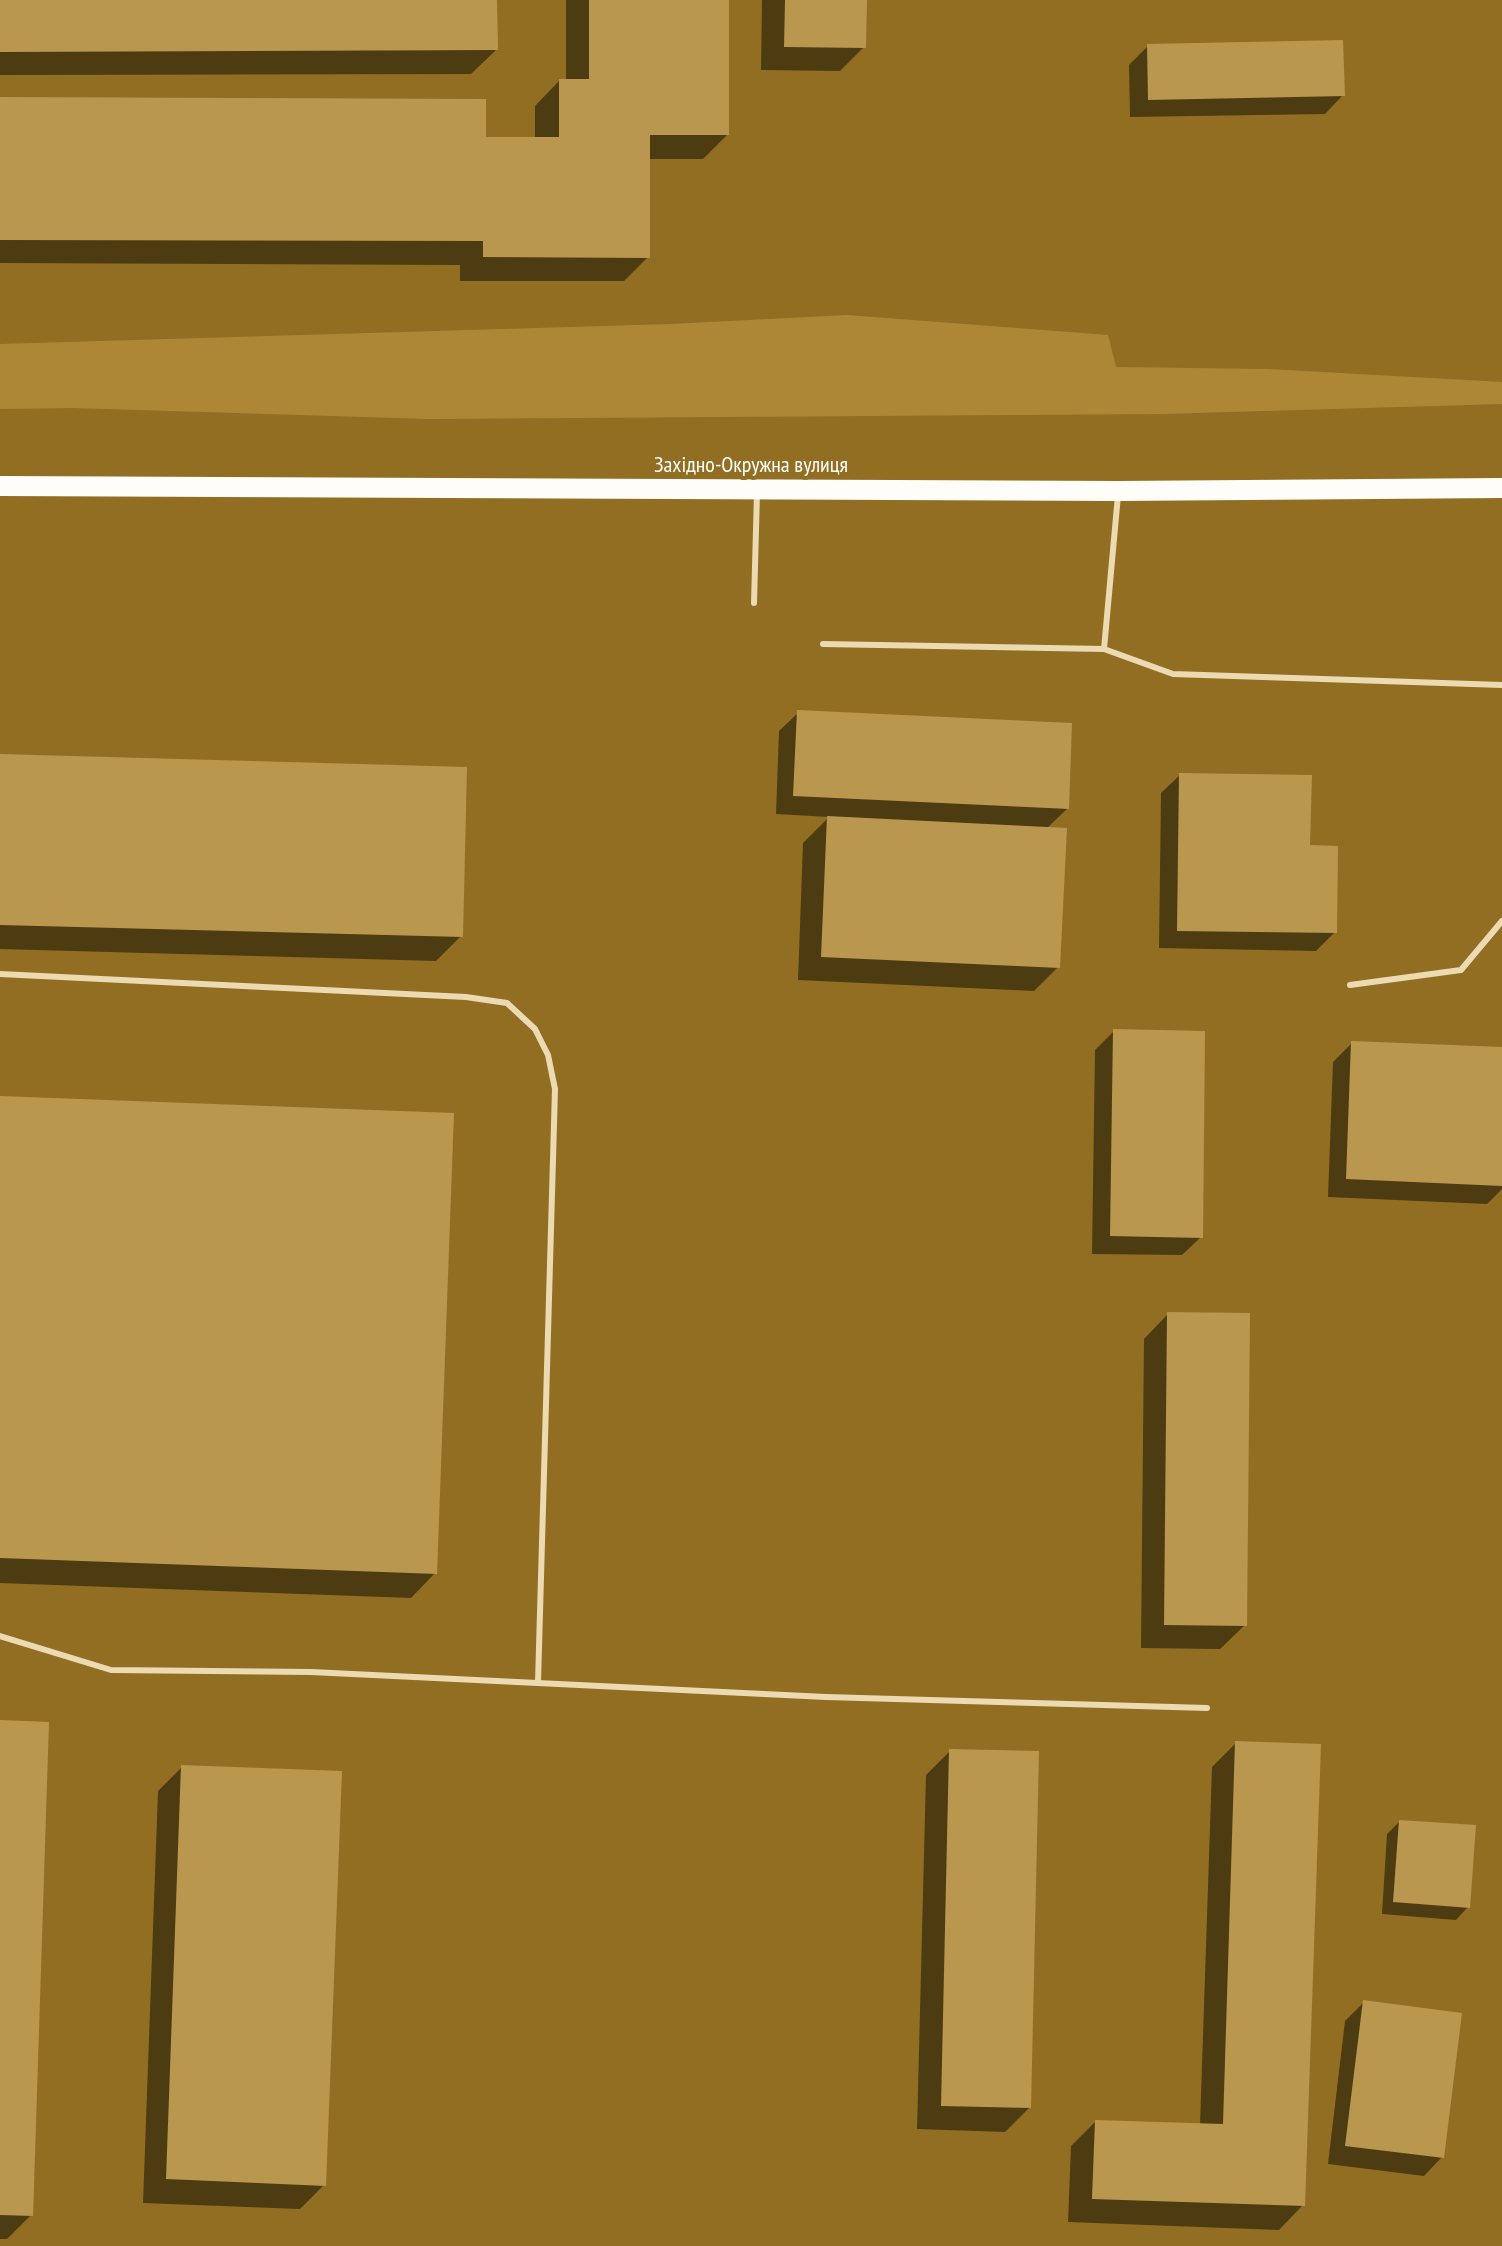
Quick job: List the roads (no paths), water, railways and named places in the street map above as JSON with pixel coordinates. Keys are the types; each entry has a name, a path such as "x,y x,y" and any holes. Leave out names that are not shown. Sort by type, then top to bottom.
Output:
{"main road":[{"name":"Західно-Окружна вулиця","path":"0,486 1118,491 1502,488"}],"lane":[{"path":"754,603 757,490"},
{"path":"1104,649 1118,491"},
{"path":"823,644 1104,649 1173,674 1502,685"},
{"path":"1350,985 1461,970 1502,921"},
{"path":"0,974 466,997 507,1003 535,1029 548,1055 555,1089 538,1682"},
{"path":"0,1636 111,1670 311,1672 826,1697 1207,1708"}]}
